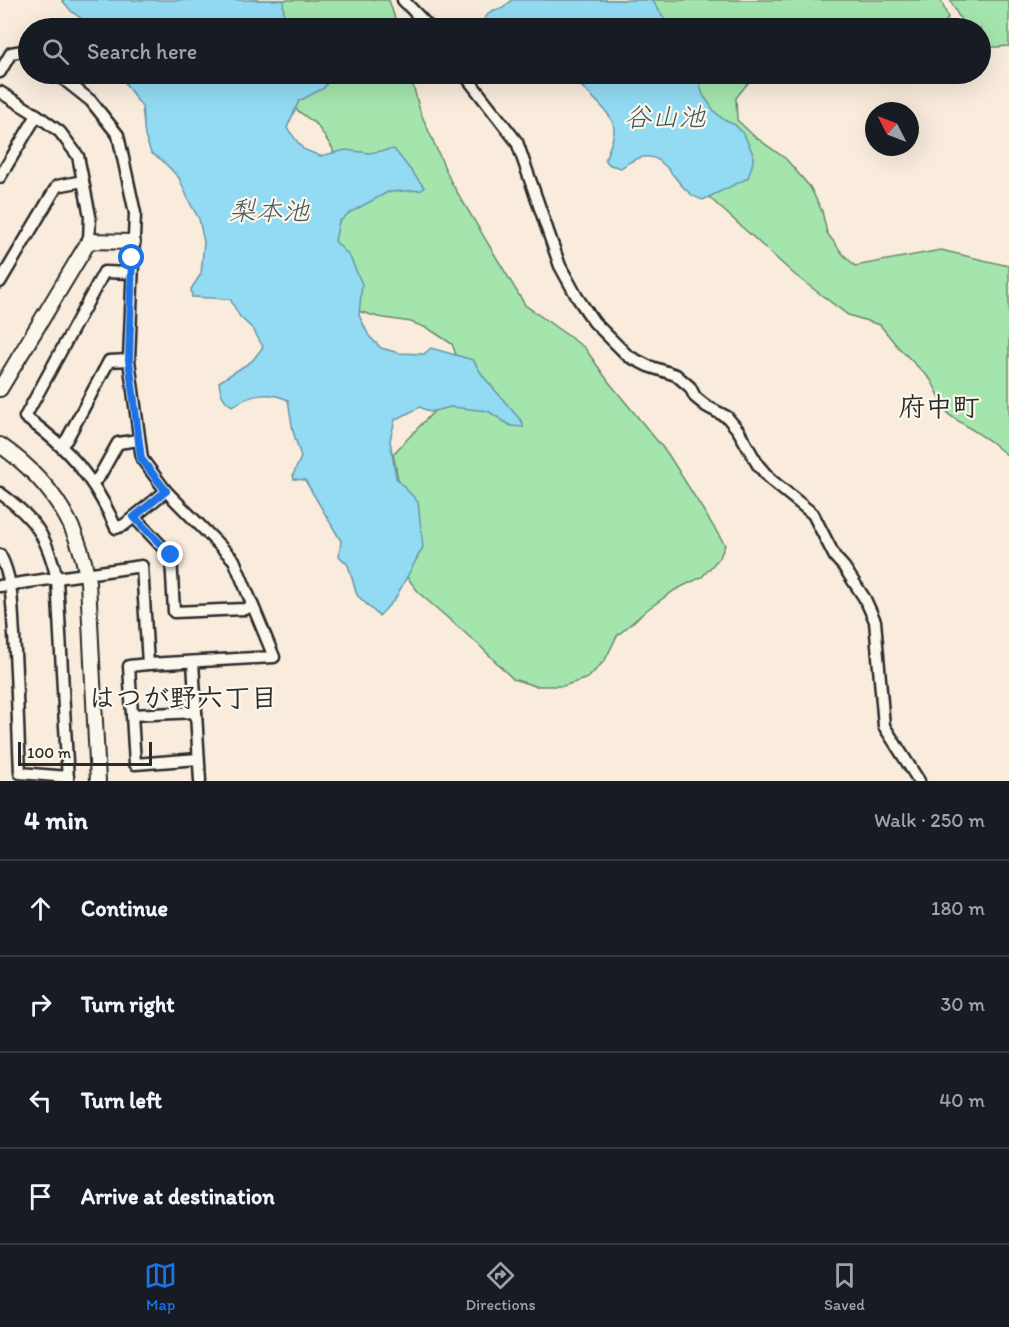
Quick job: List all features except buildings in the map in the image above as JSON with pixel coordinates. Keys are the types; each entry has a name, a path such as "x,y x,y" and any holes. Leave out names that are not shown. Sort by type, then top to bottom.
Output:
{"street":[{"path":"403,0 420,18"},
{"path":"0,72 11,53 18,52"},
{"path":"70,84 91,101 118,135 135,213 129,360 141,459 166,491 234,560 274,657 129,666 135,764 198,759"},
{"path":"472,84 517,142 560,266 594,322 628,356 648,366 676,375 690,387 695,397 706,406 727,417 738,430 758,465 771,480 813,514 835,557 865,599 875,621 884,726 919,781"},
{"path":"0,92 60,132 78,156 90,216 89,241 0,389"},
{"path":"0,177 37,115"},
{"path":"0,282 57,186 83,181"},
{"path":"89,241 133,242"},
{"path":"131,273 104,273 25,417 78,462 116,528 134,517 166,491"},
{"path":"61,446 68,439 109,361 129,360"},
{"path":"92,483 99,477 118,443 139,440"},
{"path":"0,446 24,464 56,498 73,526 82,550 87,574 98,781"},
{"path":"0,493 30,517 36,526 51,555 57,579 68,779 20,773 17,687 5,585 6,567 0,555"},
{"path":"134,517 171,555 174,612 245,609 252,606"},
{"path":"5,585 142,566 148,664"},
{"path":"193,662 200,781"},
{"path":"132,715 196,711"}],"green space":[{"path":"250,0 389,0 395,18 251,18"},
{"path":"546,0 941,0 948,18 560,18"},
{"path":"950,0 1009,0 1009,46 991,47 991,18 960,18"},
{"path":"290,84 413,84 420,111 451,182 525,305 585,348 608,381 668,454 725,545 720,557 702,577 675,590 648,609 617,636 605,660 588,678 563,686 535,686 513,679 479,645 420,594 403,572 403,504 393,454 437,408 460,366 452,344 429,329 411,322 378,317 358,311 334,287 333,149 317,125 293,107"},
{"path":"610,84 747,84 736,98 737,120 754,136 786,159 810,187 822,211 827,233 855,266 941,250 1009,266 1009,457 990,441 949,415 931,380 897,346 880,325 848,315 795,275 700,189"}],"water":[{"path":"62,0 283,0 284,15 284,18 80,18"},
{"name":"谷山池","path":"512,0 652,0 664,18 485,18 491,11 503,8"},
{"name":"梨本池","path":"126,84 327,84 324,88 299,101 287,128 303,149 320,156 346,150 369,153 394,149 424,187 422,190 388,192 349,213 339,222 335,241 350,257 362,284 359,315 369,336 381,348 399,353 424,354 431,348 473,360 483,376 523,423 523,427 511,426 488,411 451,407 430,412 420,407 395,420 390,440 396,478 418,502 423,547 395,599 379,616 357,595 348,565 339,556 341,541 305,480 294,479 293,475 301,457 293,431 288,400 274,395 260,395 233,406 223,397 219,382 252,361 263,347 253,329 240,317 230,299 192,297 191,289 201,274 204,242 199,219 179,178 162,160 151,153 145,136 142,107"},
{"name":"谷山池","path":"579,84 700,84 703,95 715,112 744,134 753,154 748,178 703,200 692,195 683,187 658,160 649,157 636,159 621,168 610,165 605,160 614,128 603,107"}],"district":[{"name":"府中町","path":"939,407"},
{"name":"はつが野六丁目","path":"183,698"}],"route":[{"path":"132,258 129,360 141,459 166,491 134,517 171,555"}]}
